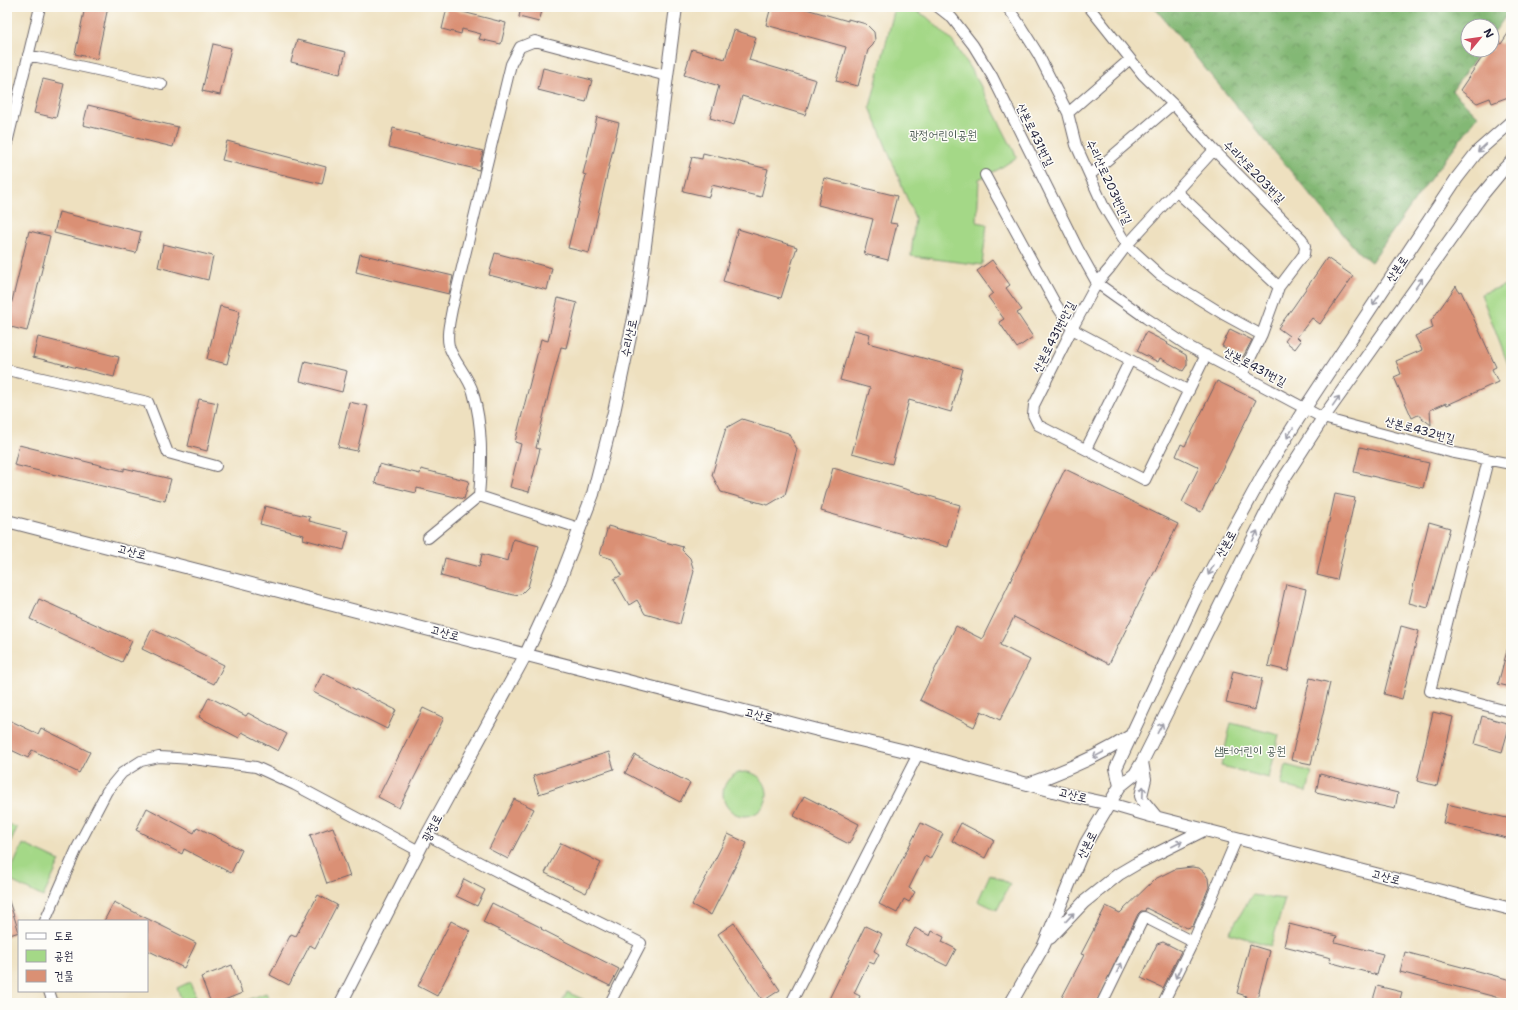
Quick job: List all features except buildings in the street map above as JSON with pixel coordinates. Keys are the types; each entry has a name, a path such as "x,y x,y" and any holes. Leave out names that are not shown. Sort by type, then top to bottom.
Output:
{"street":[{"path":"7,143 40,7"},
{"name":"수리산로","path":"526,654 558,586 593,494 614,412 638,298 676,7"},
{"name":"산본로431번길","path":"938,7 952,18 973,45 992,76 1074,242 1097,283 1188,346 1323,418"},
{"name":"수리산로203번안길","path":"1007,7 1038,54 1068,113 1076,145 1103,205 1127,245 1160,275 1223,314 1262,334"},
{"name":"수리산로203번길","path":"1089,7 1143,75 1173,104 1214,150 1302,239 1305,246 1304,254 1279,287 1262,334 1242,375"},
{"path":"428,538 479,496 482,460 480,422 473,390 449,346 448,327 511,64 520,47 535,41 667,76"},
{"path":"28,55 162,84"},
{"path":"1068,113 1130,59"},
{"path":"1090,176 1173,104"},
{"name":"산본로","path":"1011,1003 1044,945 1086,843 1120,786 1116,768 1194,601 1263,475 1305,408 1457,178 1478,151 1511,122"},
{"path":"1097,283 1127,245 1214,150"},
{"path":"1120,786 1135,774 1142,762 1281,483 1323,418 1482,195 1511,162"},
{"path":"985,175 1055,303 1072,329 1189,391"},
{"path":"1176,191 1279,287"},
{"name":"산본로431번안길","path":"1086,449 1038,425 1033,415 1034,405 1097,283"},
{"path":"1130,360 1086,449 1145,480 1206,355"},
{"path":"7,370 148,402 168,453 216,466"},
{"name":"산본로432번길","path":"1323,418 1450,452 1511,464"},
{"path":"1488,460 1430,692 1511,712"},
{"path":"479,496 579,528"},
{"name":"고산로","path":"7,521 807,727 918,754 1028,784 1110,804 1157,818 1511,909"},
{"name":"광정로","path":"341,1003 427,835 526,654"},
{"path":"1028,784 1096,757 1132,735"},
{"path":"791,1003 918,754"},
{"path":"45,920 78,846 107,791 122,774 141,761 159,757 193,759 256,767 295,785 419,851"},
{"path":"1142,762 1145,779 1141,796 1157,818"},
{"path":"1044,945 1084,902 1119,874 1204,830"},
{"path":"427,835 641,943 610,1003"},
{"path":"1163,1003 1194,942 1237,838"},
{"path":"1102,1003 1144,917 1194,942"},
{"path":"49,992 53,1003"}],"green space":[{"name":"광정어린이공원","path":"895,7 909,7 927,17 953,42 978,81 1017,157 999,169 979,179 977,222 987,224 982,265 911,256 915,218 870,107"},
{"path":"1154,7 1511,7 1500,24 1500,18 1460,18 1460,58 1475,58 1452,91 1478,116 1427,183 1371,262 1358,252"},
{"path":"1511,283 1511,372 1481,294"},
{"name":"샘터어린이 공원","path":"1231,723 1279,735 1269,778 1221,766"},
{"path":"1286,765 1312,772 1307,792 1281,785"},
{"path":"745,772 757,776 763,782 767,794 763,806 757,812 745,816 733,812 727,806 723,794 727,782 733,776"},
{"path":"7,823 17,828 7,851"},
{"path":"23,844 60,861 43,897 7,879"},
{"path":"990,874 1010,884 997,910 978,901"},
{"path":"1252,895 1285,899 1271,946 1229,933"},
{"path":"190,982 196,996 182,1001 177,988"},
{"path":"567,992 591,1003 562,1003"},
{"path":"266,993 271,1003 240,1003"}]}
